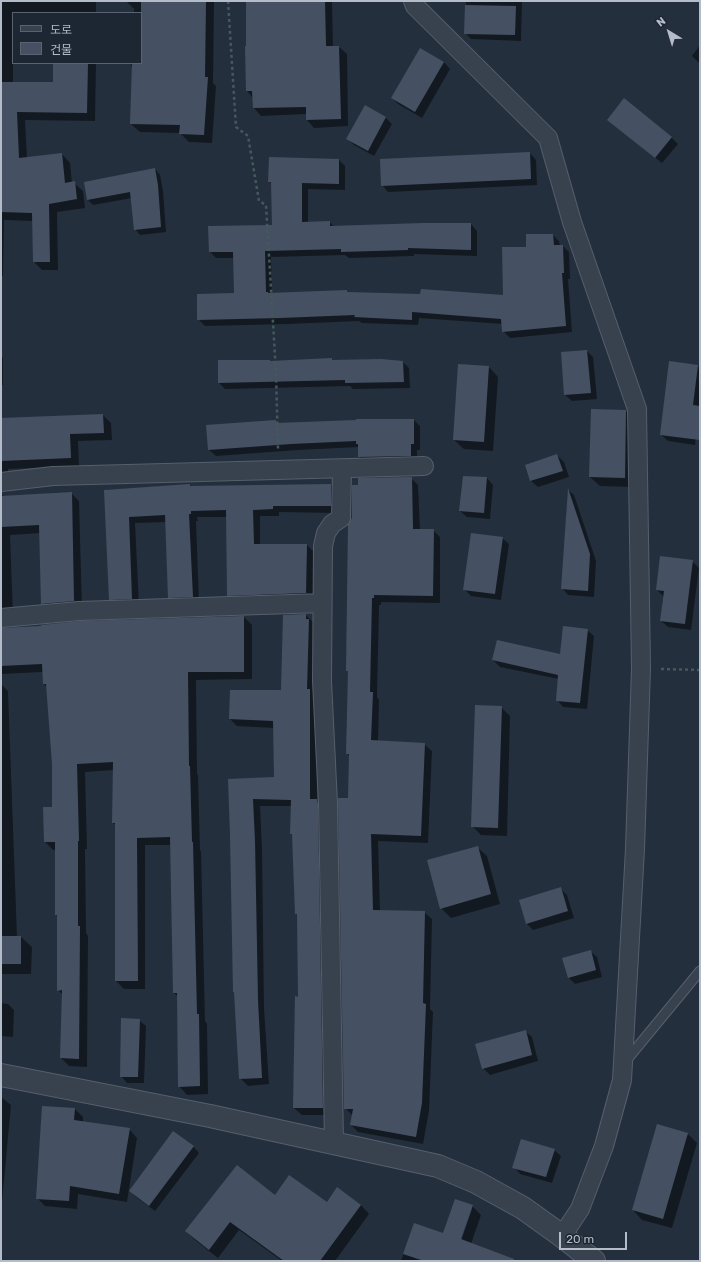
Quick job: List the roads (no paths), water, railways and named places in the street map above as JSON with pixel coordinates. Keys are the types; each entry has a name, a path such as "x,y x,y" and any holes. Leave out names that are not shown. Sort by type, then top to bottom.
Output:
{"street":[{"path":"413,1 415,6 548,138 572,222 637,409 641,668 635,849 622,1080 604,1146 580,1209 562,1236"},
{"path":"1,482 53,476 424,466"},
{"path":"334,1143 328,804 322,681 322,603 323,546 326,533 332,524 341,518 342,469"},
{"path":"1,618 79,611 322,603"},
{"path":"1,1075 210,1116 438,1166 476,1182 523,1208 594,1261"}],"lane":[{"path":"623,1065 700,971"}]}
